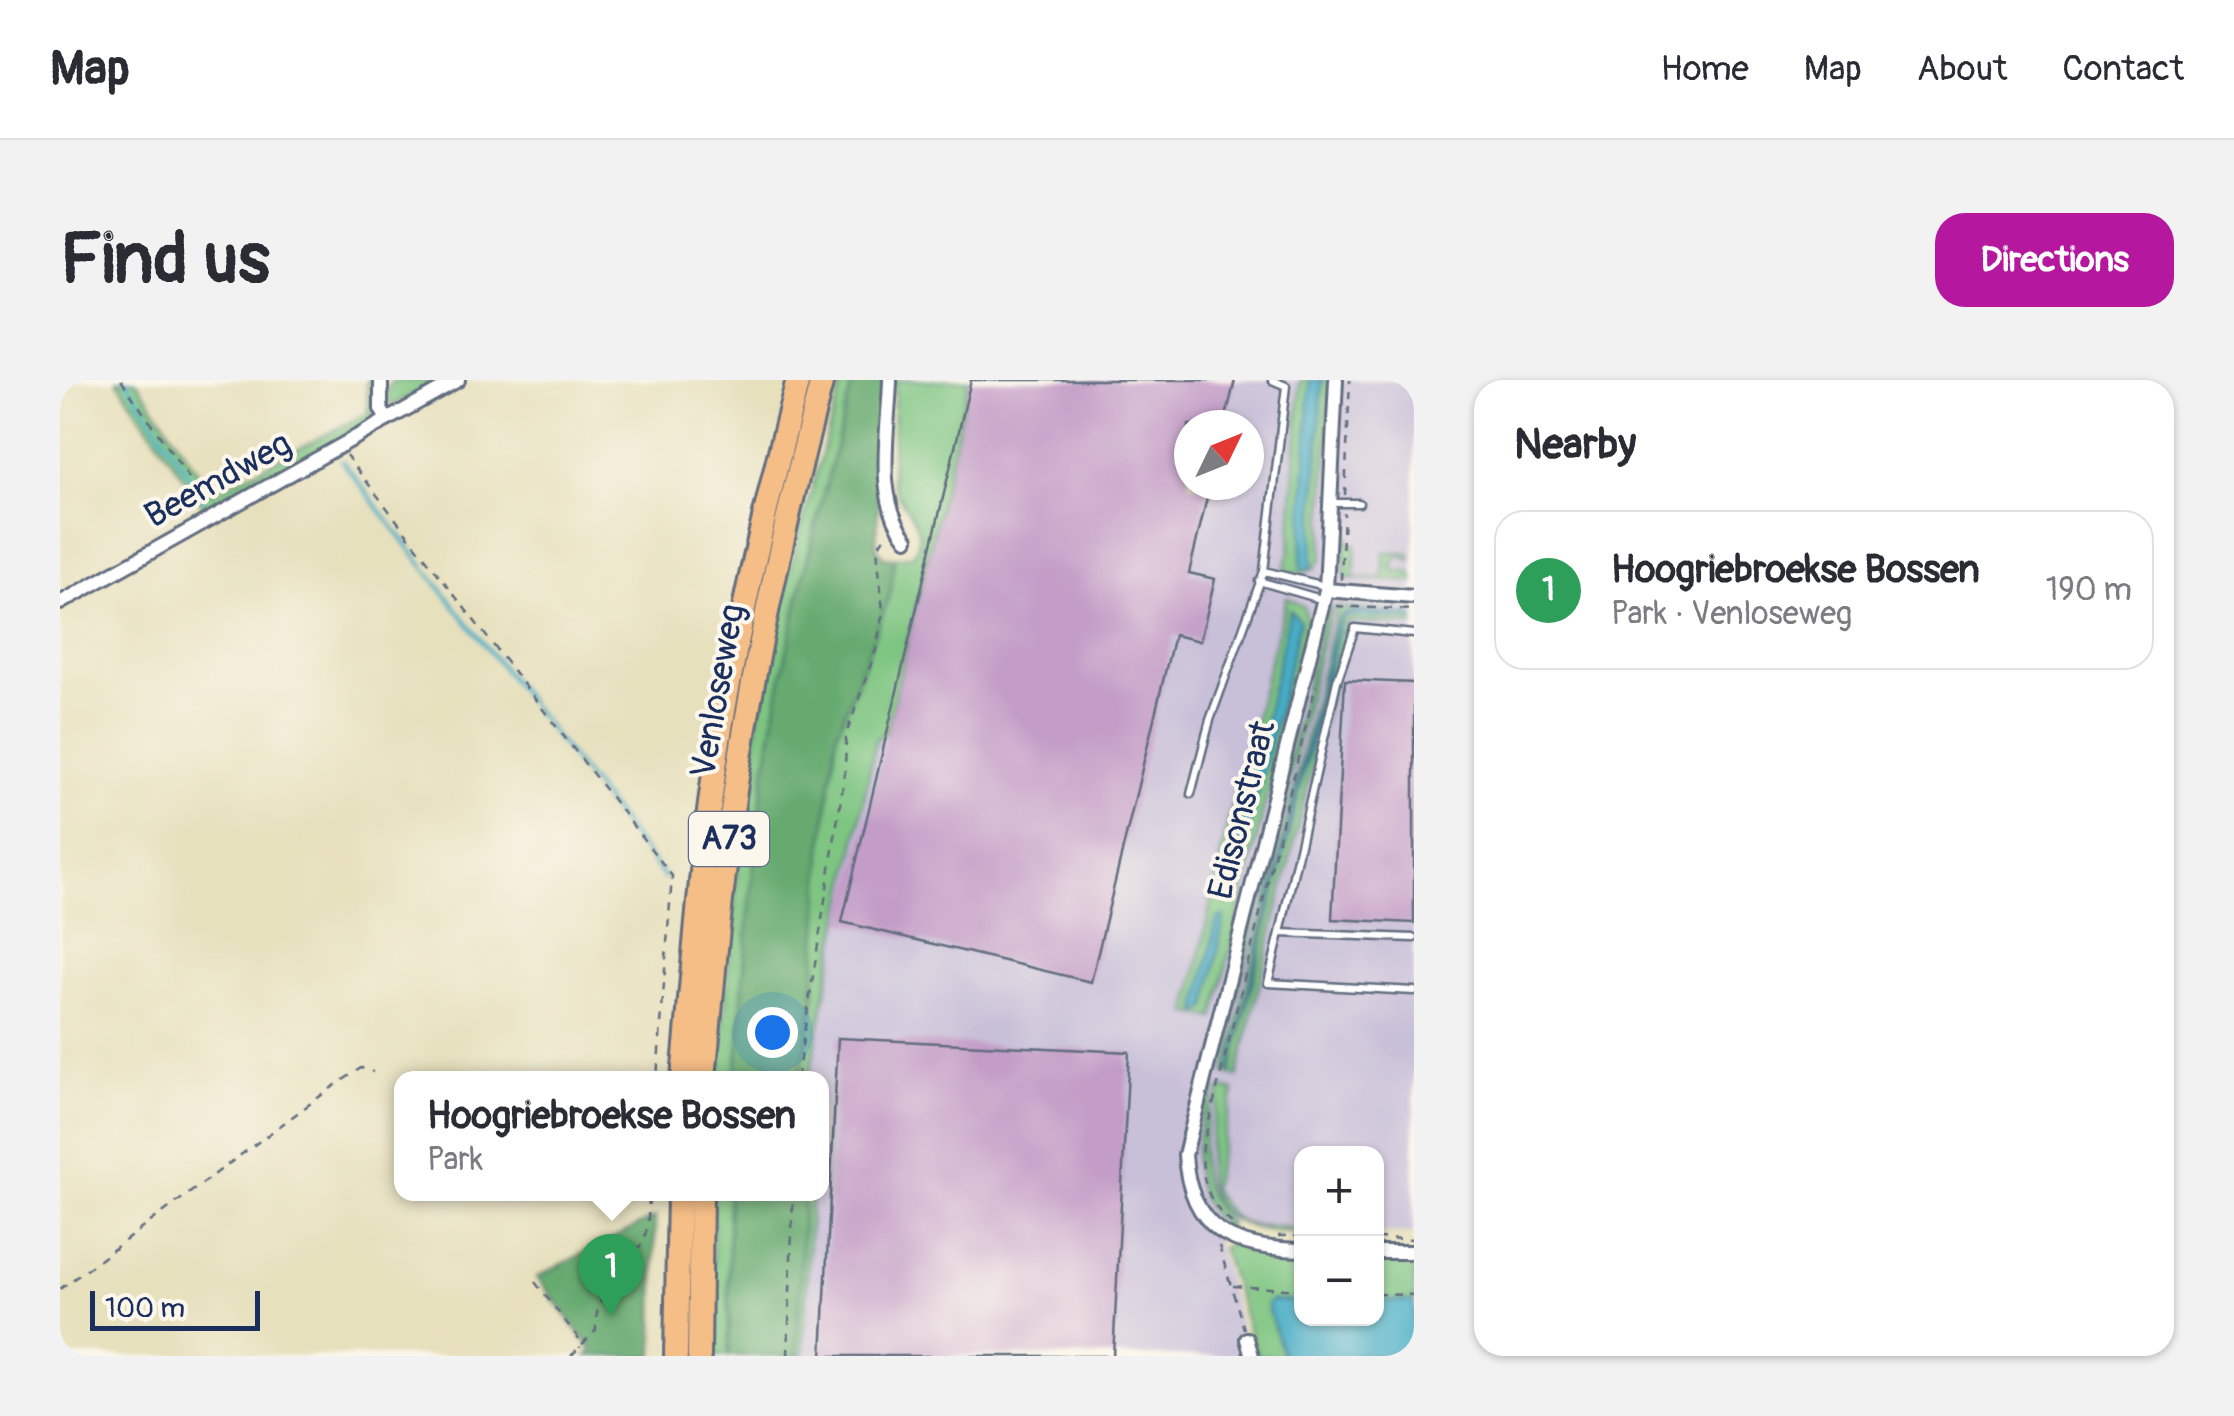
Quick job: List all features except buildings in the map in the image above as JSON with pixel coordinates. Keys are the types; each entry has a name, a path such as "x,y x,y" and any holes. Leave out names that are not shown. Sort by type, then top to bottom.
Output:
{"highway":[{"name":"Venloseweg","path":"684,1071 702,869 722,724 770,488 798,380"},
{"name":"Venloseweg","path":"705,1071 725,864 748,725 772,584 822,380"},
{"path":"676,1356 679,1201"},
{"path":"699,1356 701,1201"}],"street":[{"path":"381,380 381,409 387,420"},
{"name":"Beemdweg","path":"60,603 458,380"},
{"path":"890,380 886,484 894,523 907,539"},
{"name":"Edisonstraat","path":"1229,1230 1192,1199 1185,1155 1328,596 1336,380"},
{"path":"1328,596 1414,596"},
{"path":"1229,1230 1266,1249 1294,1250"},
{"path":"1384,1252 1414,1252"},
{"path":"1247,1339 1252,1356"}],"lane":[{"path":"1191,794 1210,720 1264,571 1286,386 1272,380"},
{"path":"1330,503 1359,503"},
{"path":"1264,571 1328,596"},
{"path":"1259,581 1328,596"},
{"path":"1414,634 1356,628 1336,680 1268,983 1414,991"},
{"path":"1280,933 1414,938"}],"path":[{"path":"121,380 200,499 217,516"},
{"path":"340,446 668,872 672,890 668,898 657,1071"},
{"path":"798,1071 845,773 846,735 876,650 884,612 877,548 894,523"},
{"path":"1328,596 1414,610"},
{"path":"60,1289 327,1090 361,1068 373,1072"},
{"path":"571,1356 596,1330 595,1312 605,1288 640,1246 647,1231 649,1201"},
{"path":"788,1356 794,1201"},
{"path":"1241,1228 1229,1230 1218,1251 1247,1339"},
{"path":"1276,1236 1294,1236"},
{"path":"1384,1238 1414,1238"},
{"path":"535,1282 580,1340 580,1349"},
{"path":"1230,1286 1294,1290"},
{"path":"1384,1294 1414,1294"}],"shaded area":[{"path":"961,380 1414,380 1414,1234 1384,1233 1384,1146 1294,1146 1294,1231 1257,1230 1232,1218 1216,1242 1249,1356 803,1356 811,1201 829,1201 829,1071 809,1071 831,928"}],"green space":[{"path":"117,380 136,380 212,493 368,413 367,380 374,380 374,410 369,422 204,508"},
{"path":"392,380 447,380 392,405 385,396"},
{"path":"843,380 853,380 798,602 764,779 737,1071 720,1071 738,869 759,713 785,590"},
{"path":"853,380 885,380 876,547 884,557 894,558 891,592 837,733 822,852 814,1006 801,1071 737,1071 764,779 819,513"},
{"path":"895,380 969,380 887,732 876,739 810,1071 801,1071 812,991 824,817 837,731 884,603 894,558 913,555 918,544 916,525 891,479"},
{"path":"1300,380 1310,380 1301,569 1312,567 1322,380 1330,380 1322,558 1311,570 1296,573 1284,571 1290,550"},
{"path":"1347,512 1348,543 1356,545 1354,578 1383,579 1384,552 1410,554 1410,560 1398,555 1391,567 1397,572 1411,572 1414,582 1344,578"},
{"path":"1287,597 1304,607 1308,623 1214,1018 1188,1013 1229,817","holes":["1290,611 1300,622 1241,863 1237,865 1234,861"]},
{"path":"1332,605 1220,1071 1215,1064 1323,615"},
{"path":"1337,607 1414,615 1349,612 1340,617 1231,1074 1341,620 1345,616 1414,619 1414,625 1347,622 1237,1077 1225,1073"},
{"path":"1221,1088 1234,1091 1212,1189 1224,1207 1246,1224 1220,1209 1211,1192 1209,1147"},
{"path":"1215,1090 1203,1144 1203,1177 1216,1209 1229,1224 1227,1228 1203,1199 1195,1166 1208,1094"},
{"path":"714,1201 729,1201 729,1356 711,1356"},
{"path":"729,1201 804,1201 797,1356 729,1356"},
{"path":"804,1201 811,1201 803,1356 797,1356"},
{"path":"655,1217 654,1356 587,1356 593,1351 537,1277"},
{"path":"1246,1224 1256,1226 1288,1228 1294,1232 1264,1230"},
{"path":"1230,1243 1249,1251 1294,1254 1294,1301 1270,1301 1267,1305 1283,1356 1257,1356 1222,1248"},
{"path":"1384,1257 1414,1258 1414,1301 1384,1301"}],"water":[{"path":"1310,380 1322,380 1312,568 1301,569"},
{"path":"1290,610 1300,621 1241,863 1237,865 1233,862"},
{"path":"1349,612 1414,615 1414,619 1345,616 1341,621 1229,1073 1335,630 1340,617"},
{"path":"1224,917 1207,1008 1197,1013 1217,918"},
{"path":"1270,1301 1294,1301 1294,1326 1384,1326 1384,1301 1414,1301 1414,1356 1283,1356 1267,1305"}],"waterway":[{"path":"126,380 204,499"},
{"path":"342,461 665,878"}],"place":[{"name":"Hoogriebroekse Bossen","path":"611,1316"}]}
